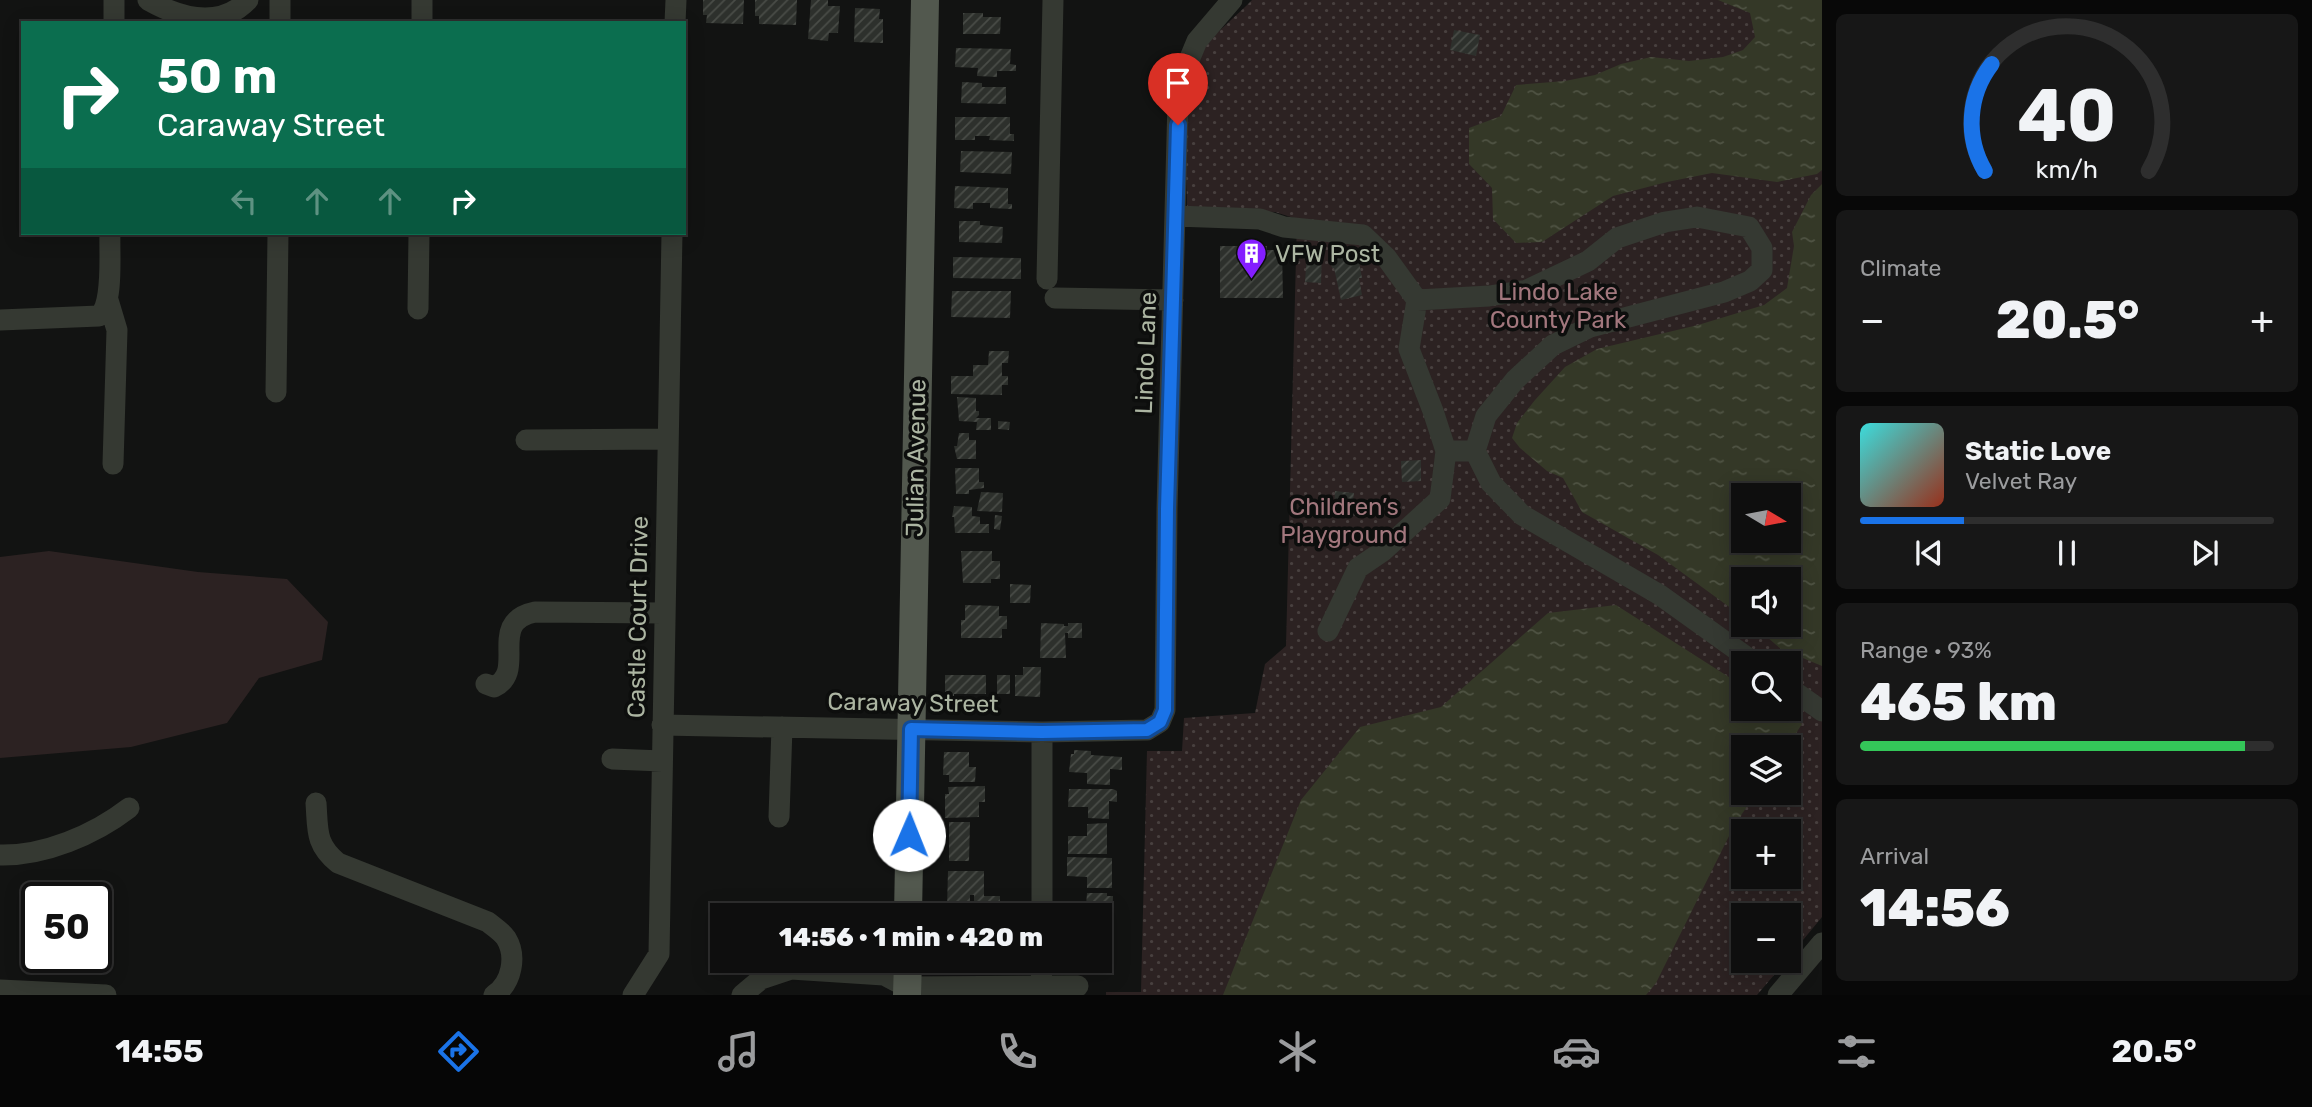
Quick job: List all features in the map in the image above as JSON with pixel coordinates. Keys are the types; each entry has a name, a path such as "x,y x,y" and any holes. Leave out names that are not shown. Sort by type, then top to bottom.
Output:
{"main road":[{"name":"Julian Avenue","path":"908,903 925,0"}],"street":[{"path":"114,0 114,21"},
{"path":"280,0 280,21"},
{"path":"422,0 422,21"},
{"path":"675,21 676,0"},
{"path":"1053,0 1051,288 1174,300"},
{"name":"Lindo Lane","path":"1160,722 1165,710 1167,509 1178,101 1187,65 1197,41 1232,0"},
{"path":"155,10 210,19 246,10"},
{"path":"1175,216 1260,219 1284,227 1363,236 1386,257 1417,300 1409,349 1446,451 1440,499 1382,551 1358,568 1328,631"},
{"path":"1417,300 1489,296 1527,290 1588,261 1617,238 1665,222 1697,217 1749,227 1762,248 1762,270 1750,281 1724,292 1590,327 1553,345 1515,380 1486,416 1475,452 1491,483 1522,515 1660,595 1738,651"},
{"path":"0,320 95,318 104,312 108,300 110,235"},
{"path":"276,392 278,235"},
{"path":"418,309 419,235"},
{"name":"Castle Court Drive","path":"633,995 659,954 671,235"},
{"path":"108,300 117,330 113,464"},
{"path":"526,440 668,439"},
{"path":"1446,451 1475,452"},
{"path":"486,684 494,687 503,682 508,674 510,627 521,615 535,612 664,613"},
{"path":"1801,696 1822,711"},
{"name":"Caraway Street","path":"662,725 1042,732 1147,730 1160,722"},
{"path":"779,817 782,727"},
{"path":"1042,732 1042,903"},
{"path":"612,759 662,761"},
{"path":"316,803 321,846 338,863 488,922 502,933 508,941 512,967 506,983 494,995"},
{"path":"0,855 20,856 70,840 108,824 129,808"},
{"path":"1778,995 1822,943"},
{"path":"742,995 761,979 791,969 884,975 908,981 1078,986"},
{"path":"1041,987 1042,973"},
{"path":"0,982 26,991"},
{"path":"0,990 106,995"}],"green space":[{"name":"Lindo Lake County Park","path":"1252,0 1822,0 1822,917 1801,942 1801,903 1731,903 1731,973 1776,973 1757,995 1106,995 1106,992 1141,992 1147,751 1182,751 1184,718 1255,713 1265,664 1286,646 1297,219 1275,212 1187,209 1185,124 1190,81 1206,45"},
{"path":"49,551 198,572 287,579 328,622 322,660 259,678 227,723 131,747 0,758 0,557"}],"water":[{"path":"1718,0 1822,0 1822,170 1817,174 1777,182 1712,173 1667,182 1613,196 1542,242 1516,243 1493,219 1492,188 1469,164 1469,128 1501,116 1516,85 1565,81 1595,75 1621,64 1651,57 1689,61 1723,57 1743,50 1755,37 1750,13"},
{"path":"1822,184 1822,666 1801,657 1801,651 1781,649 1767,637 1801,637 1801,567 1731,567 1731,608 1658,555 1582,512 1563,478 1547,471 1512,438 1517,423 1565,367 1597,349 1698,325 1764,305 1787,288 1794,246 1792,232 1811,195"},
{"path":"1616,605 1731,678 1731,721 1797,721 1802,724 1795,735 1731,735 1731,805 1748,805 1739,819 1731,819 1731,832 1656,983 1646,995 1223,995 1301,800 1360,727 1441,707 1548,613"}],"building":[{"path":"703,0 744,0 743,24 706,23"},
{"path":"755,0 797,0 796,25 759,24 759,16 755,16"},
{"path":"811,0 828,0 828,6 840,6 838,33 829,33 828,41 808,39"},
{"path":"855,8 880,9 879,19 883,19 883,43 854,42"},
{"path":"963,13 1001,17 1000,34 963,34"},
{"path":"1454,30 1480,35 1476,56 1450,50"},
{"path":"956,48 1011,49 1010,64 1016,65 1016,71 997,71 997,77 977,76 978,68 955,67"},
{"path":"962,82 982,83 982,87 1006,87 1006,104 961,103"},
{"path":"955,117 1010,117 1010,134 1014,134 1014,141 989,140 990,136 975,136 975,140 955,140"},
{"path":"961,151 1012,152 1011,174 960,172"},
{"path":"955,186 1008,188 1008,204 1012,204 1012,209 990,208 990,203 973,203 973,209 954,208"},
{"path":"959,221 980,221 980,225 1003,227 1002,243 959,242"},
{"name":"VFW Post","path":"1220,246 1267,246 1267,250 1282,250 1283,298 1220,298"},
{"path":"1346,250 1349,265 1359,262 1362,295 1341,300 1329,254"},
{"path":"1307,252 1322,252 1321,283 1305,282"},
{"path":"953,257 1021,258 1021,279 953,278"},
{"path":"952,291 1011,291 1010,318 951,317"},
{"path":"989,351 1009,351 1008,363 1002,363 1002,376 1008,376 1008,385 1002,385 1002,395 951,394 951,376 973,376 973,365 988,365"},
{"path":"957,397 976,398 976,411 979,411 979,415 976,418 991,418 991,430 976,430 977,422 959,421"},
{"path":"998,421 1010,422 1009,430 998,429"},
{"path":"959,433 969,433 969,440 976,440 976,459 957,459 954,446 957,446"},
{"path":"1421,460 1421,481 1402,482 1401,461"},
{"path":"955,468 979,468 979,482 984,482 984,488 969,490 969,494 956,494"},
{"path":"1335,491 1354,493 1352,509 1334,508"},
{"path":"981,492 1003,493 1002,512 977,511"},
{"path":"954,506 972,507 972,516 980,517 980,524 989,524 989,533 955,533 952,517"},
{"path":"995,515 1002,516 1000,530 994,529"},
{"path":"961,551 992,551 992,561 1000,561 1000,579 991,579 991,583 963,583"},
{"path":"1010,584 1031,585 1030,603 1010,603"},
{"path":"965,605 999,606 999,616 1007,616 1007,629 1002,629 1002,638 961,638 961,620 965,620"},
{"path":"1041,623 1068,626 1068,623 1082,623 1082,638 1068,638 1068,633 1065,633 1066,658 1040,658"},
{"path":"1023,667 1041,667 1040,697 1015,696 1015,675 1023,675"},
{"path":"945,675 986,675 986,694 945,696"},
{"path":"997,675 1010,675 1010,694 997,694"},
{"path":"1074,750 1091,751 1091,755 1122,757 1122,770 1110,769 1110,785 1087,784 1087,773 1069,772"},
{"path":"944,752 969,752 969,767 976,767 975,782 949,782 949,775 943,775"},
{"path":"985,786 985,802 979,802 979,817 945,818 945,794 949,794 948,787"},
{"path":"1069,789 1117,791 1117,802 1109,801 1109,819 1088,818 1088,807 1068,807"},
{"path":"949,822 970,822 969,861 949,861"},
{"path":"1107,823 1107,854 1068,854 1068,836 1087,836 1087,824"},
{"path":"1067,857 1112,858 1112,888 1087,888 1087,877 1067,876"},
{"path":"948,871 984,871 984,896 1000,896 1000,903 974,903 974,895 970,895 970,903 947,903"},
{"path":"1087,893 1107,893 1107,896 1113,896 1112,924 1112,903 1086,903"}],"place":[{"name":"VFW Post","path":"1252,281"}],"route":[{"path":"909,835 911,729 1042,732 1147,730 1160,722 1165,710 1167,509 1178,125"}],"park label":[{"name":"Children’s Playground","path":"1344,521"}]}
